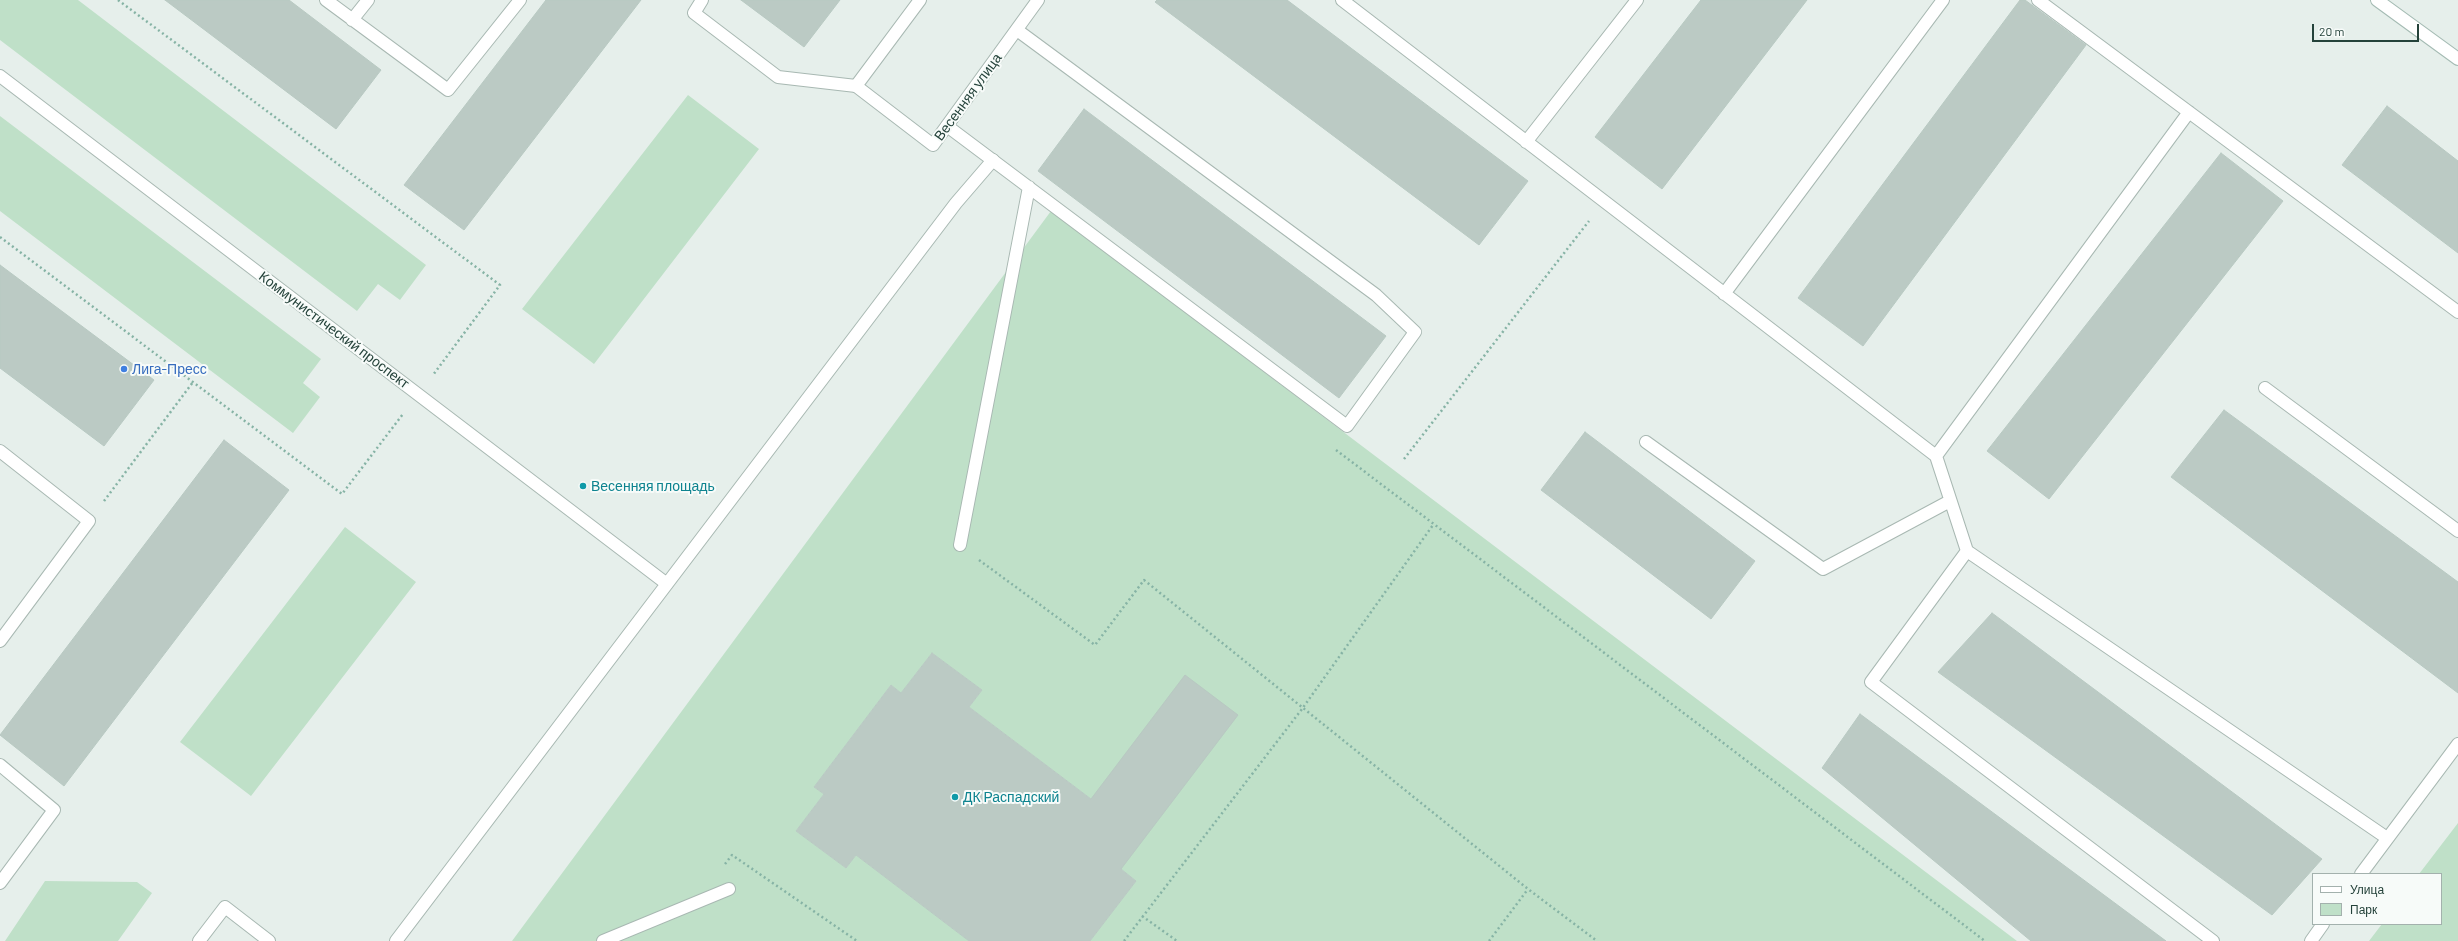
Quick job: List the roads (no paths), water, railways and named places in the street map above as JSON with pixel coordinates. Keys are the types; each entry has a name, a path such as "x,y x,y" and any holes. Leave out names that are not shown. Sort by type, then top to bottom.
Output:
{"street":[{"path":"326,0 448,90 520,0"},
{"path":"352,20 368,0"},
{"path":"702,0 694,13 778,77 856,86 920,0"},
{"name":"Весенняя улица","path":"856,86 933,145 1038,0"},
{"path":"1342,0 1936,456 1967,551 2387,838"},
{"path":"1526,142 1637,0"},
{"path":"1724,294 1943,0"},
{"path":"2038,0 2458,312"},
{"path":"2377,0 2458,59"},
{"path":"947,126 1347,426 1415,332 1376,295 1017,30"},
{"name":"Коммунистический проспект","path":"0,76 667,584"},
{"path":"1936,456 2189,112"},
{"path":"396,941 956,203 993,160"},
{"path":"960,545 1028,187"},
{"path":"2265,388 2458,531"},
{"path":"1646,442 1823,569 1950,501"},
{"path":"0,451 89,521 0,640"},
{"path":"1967,551 1871,682 2212,941"},
{"path":"2362,873 2458,744"},
{"path":"0,765 54,810 0,883"},
{"path":"603,941 730,889"},
{"path":"198,941 225,907 269,941"},
{"path":"2310,941 2322,925"}],"place":[{"name":"Лига-Пресс","path":"124,369"},
{"name":"Весенняя площадь","path":"583,486"},
{"name":"ДК Распадский","path":"955,797"}]}
